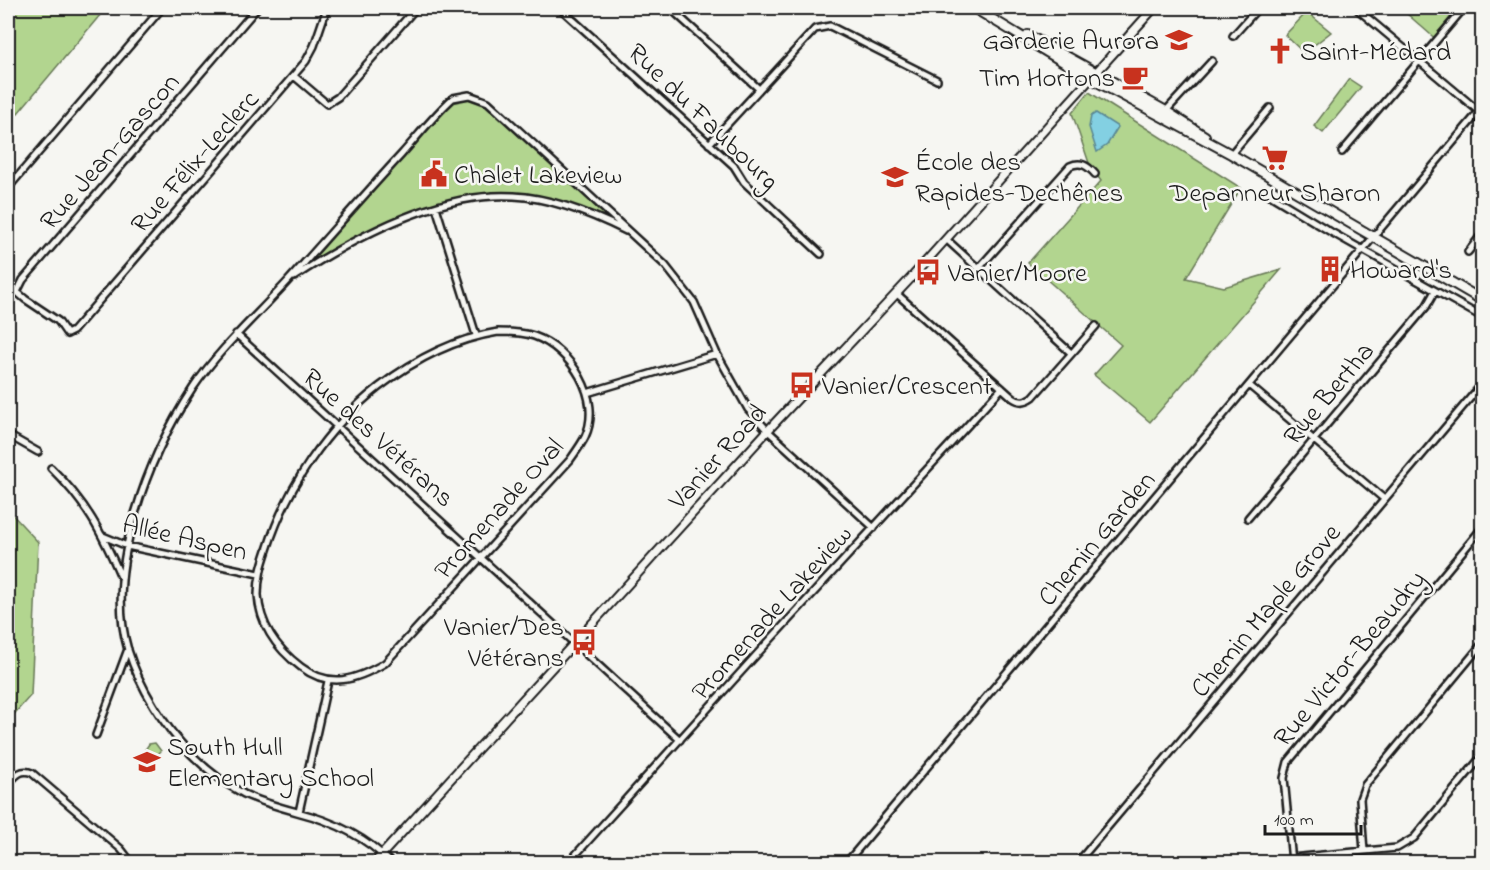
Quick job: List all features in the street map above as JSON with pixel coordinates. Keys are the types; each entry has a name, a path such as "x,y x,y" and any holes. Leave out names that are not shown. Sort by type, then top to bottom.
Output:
{"main road":[{"path":"974,8 1163,114 1482,300"}],"street":[{"path":"8,188 162,8"},
{"name":"Rue Jean-Gascon","path":"73,331 67,334 58,321 17,292 23,280 257,8"},
{"name":"Rue Félix-Leclerc","path":"73,331 306,61 314,46 327,8"},
{"path":"294,76 327,104 338,97 416,8"},
{"name":"Rue du Faubourg","path":"560,8 738,170 744,182 821,254"},
{"path":"670,8 759,89"},
{"name":"Vanier Road","path":"375,862 768,431 897,294 1154,8"},
{"path":"1233,36 1258,8"},
{"path":"1342,152 1464,8"},
{"path":"1360,9 1419,61 1482,111"},
{"path":"709,144 815,29 830,26 937,80"},
{"path":"1163,114 1212,61"},
{"path":"390,862 383,854 346,830 244,794 224,782 192,755 158,712 142,683 128,649 122,578 134,516 143,488 193,388 236,334 287,282 446,104 460,95 469,95 488,102 665,265 694,302 717,354 748,409 768,431 874,528"},
{"path":"1231,154 1270,108"},
{"name":"Chemin Garden","path":"847,862 1482,111"},
{"path":"979,268 1070,166 1078,164 1088,166 1095,174"},
{"path":"1265,192 1482,317"},
{"path":"287,282 358,240 405,218 436,207 478,197 501,195 557,203 610,223 633,235"},
{"path":"436,207 476,335"},
{"path":"1468,252 1482,234"},
{"path":"946,239 1071,352"},
{"name":"Rue Bertha","path":"1248,518 1426,307 1435,291"},
{"path":"897,294 1002,388 1021,402 1029,400 1096,326"},
{"name":"Promenade Oval","path":"515,332 534,336 550,344 565,356 578,372 587,393 590,405 589,422 586,436 580,447 385,663 367,674 328,681 305,670 286,656 271,637 262,617 258,596 259,574 279,516 308,465 337,426 376,388 422,358 476,335 515,332"},
{"name":"Rue des Vétérans","path":"236,334 680,740"},
{"path":"587,393 717,354"},
{"name":"Chemin Maple Grove","path":"1078,862 1482,384"},
{"path":"1250,386 1384,499"},
{"name":"Promenade Lakeview","path":"569,862 1002,388"},
{"path":"8,435 38,452"},
{"path":"51,468 91,514 122,578"},
{"name":"Rue Victor-Beaudry","path":"1292,860 1284,778 1288,762 1482,528"},
{"name":"Allée Aspen","path":"103,536 127,546 259,574"},
{"path":"1364,851 1360,798 1365,785 1482,644"},
{"path":"96,735 128,649"},
{"path":"299,812 328,681"},
{"path":"1292,860 1397,848 1411,841 1482,756"},
{"path":"8,784 21,772 27,770 32,773 121,849 131,862"},
{"path":"8,859 12,862"}],"green space":[{"path":"8,8 106,8 8,125"},
{"path":"1410,8 1468,8 1439,42 1406,13"},
{"path":"1468,8 1482,8 1482,20"},
{"path":"1307,12 1331,32 1304,53 1285,35"},
{"path":"1349,79 1361,87 1323,133 1314,126"},
{"path":"1089,92 1241,188 1186,278 1224,287 1281,270 1150,422 1094,375 1121,345 1028,263 1101,181 1090,166 1072,113"},
{"path":"460,95 479,97 633,235 586,213 515,196 458,201 380,229 287,281 446,104"},
{"path":"8,510 38,542 31,695 8,721"},
{"path":"155,743 161,751 151,761 142,754 149,744"}],"water":[{"path":"1096,113 1118,127 1107,145 1097,152 1089,127 1091,116"}],"place":[{"name":"Garderie Aurora","path":"1179,40"},
{"name":"Saint-Médard","path":"1280,51"},
{"name":"Tim Hortons","path":"1135,77"},
{"name":"Depanneur Sharon","path":"1275,158"},
{"name":"Chalet Lakeview","path":"434,174"},
{"name":"École des Rapides-Dechênes","path":"895,177"},
{"name":"Howard's","path":"1330,269"},
{"name":"Vanier/Moore","path":"928,272"},
{"name":"Vanier/Crescent","path":"802,385"},
{"name":"Vanier/Des Vétérans","path":"584,642"},
{"name":"South Hull Elementary School","path":"147,762"}]}
